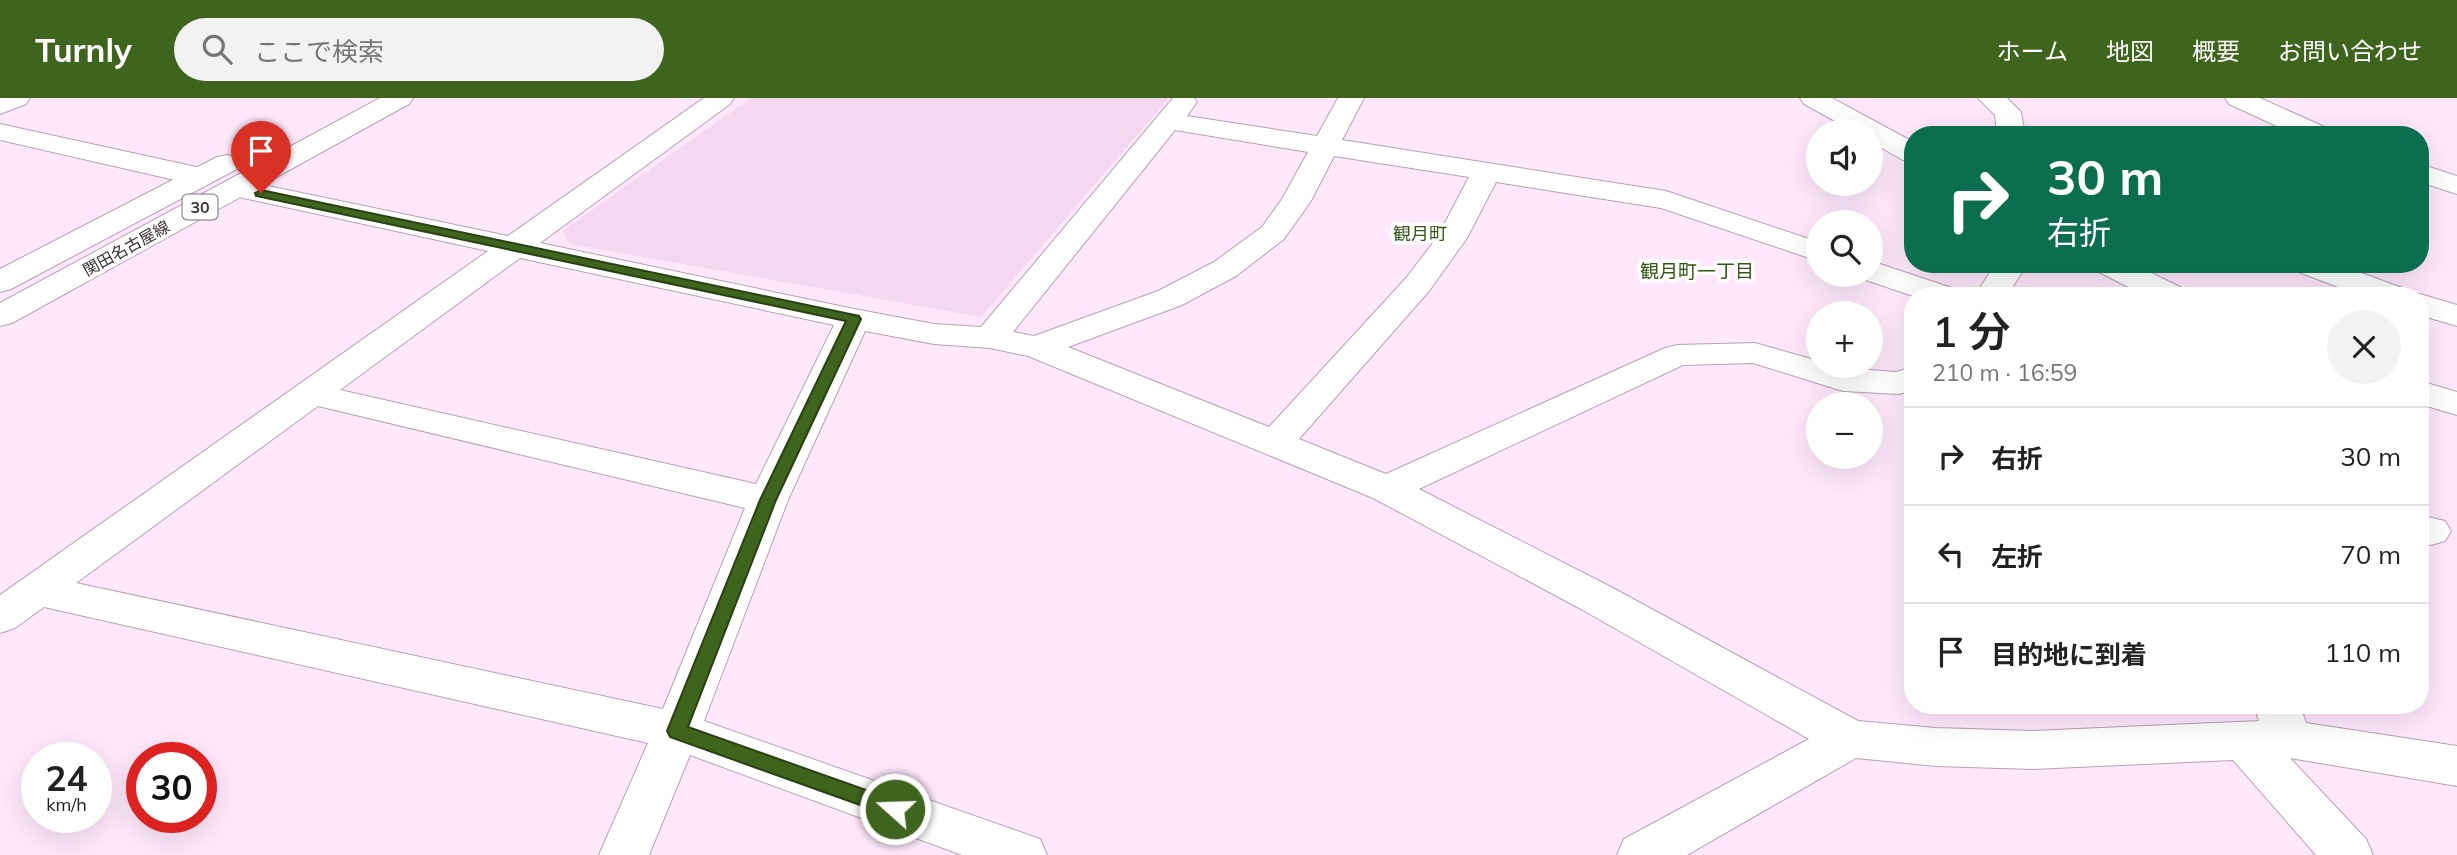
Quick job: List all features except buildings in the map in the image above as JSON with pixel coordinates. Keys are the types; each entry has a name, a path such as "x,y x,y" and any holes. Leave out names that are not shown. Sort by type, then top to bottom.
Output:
{"street":[{"path":"0,106 18,98"},
{"name":"関田名古屋線","path":"0,282 351,98"},
{"name":"関田名古屋線","path":"0,316 400,98"},
{"path":"0,617 721,98"},
{"path":"990,338 1187,98"},
{"path":"1037,347 1170,299 1225,270 1273,233 1296,201 1351,98"},
{"path":"1813,98 1904,149"},
{"path":"1991,98 2008,113 2010,126"},
{"path":"2238,98 2299,126"},
{"path":"1168,121 1666,200 1806,248"},
{"path":"0,132 201,177"},
{"path":"1275,443 1419,284 1452,238 1487,171"},
{"path":"2429,176 2457,185"},
{"path":"235,188 854,319 934,334 990,338 1037,347 1387,489 1596,598 1850,739 1936,747 2033,750 2270,728 2457,766"},
{"path":"2126,273 2154,287"},
{"path":"2330,273 2369,287"},
{"path":"1883,275 1917,287"},
{"path":"2429,307 2457,316"},
{"path":"624,855 677,731 768,500 854,319"},
{"path":"1387,489 1676,355 1755,353 1843,380 1904,381"},
{"path":"312,394 768,500"},
{"path":"2429,395 2457,404"},
{"path":"37,590 677,731 1022,855"},
{"path":"2270,728 2348,855"},
{"path":"1642,855 1850,739"}],"shaded area":[{"path":"751,98 1169,98 981,317 570,244 562,231"}],"district":[{"name":"観月町","path":"1420,234"},
{"name":"観月町一丁目","path":"1697,271"}],"route":[{"path":"261,193 854,319 768,500 677,731 895,809"}]}
